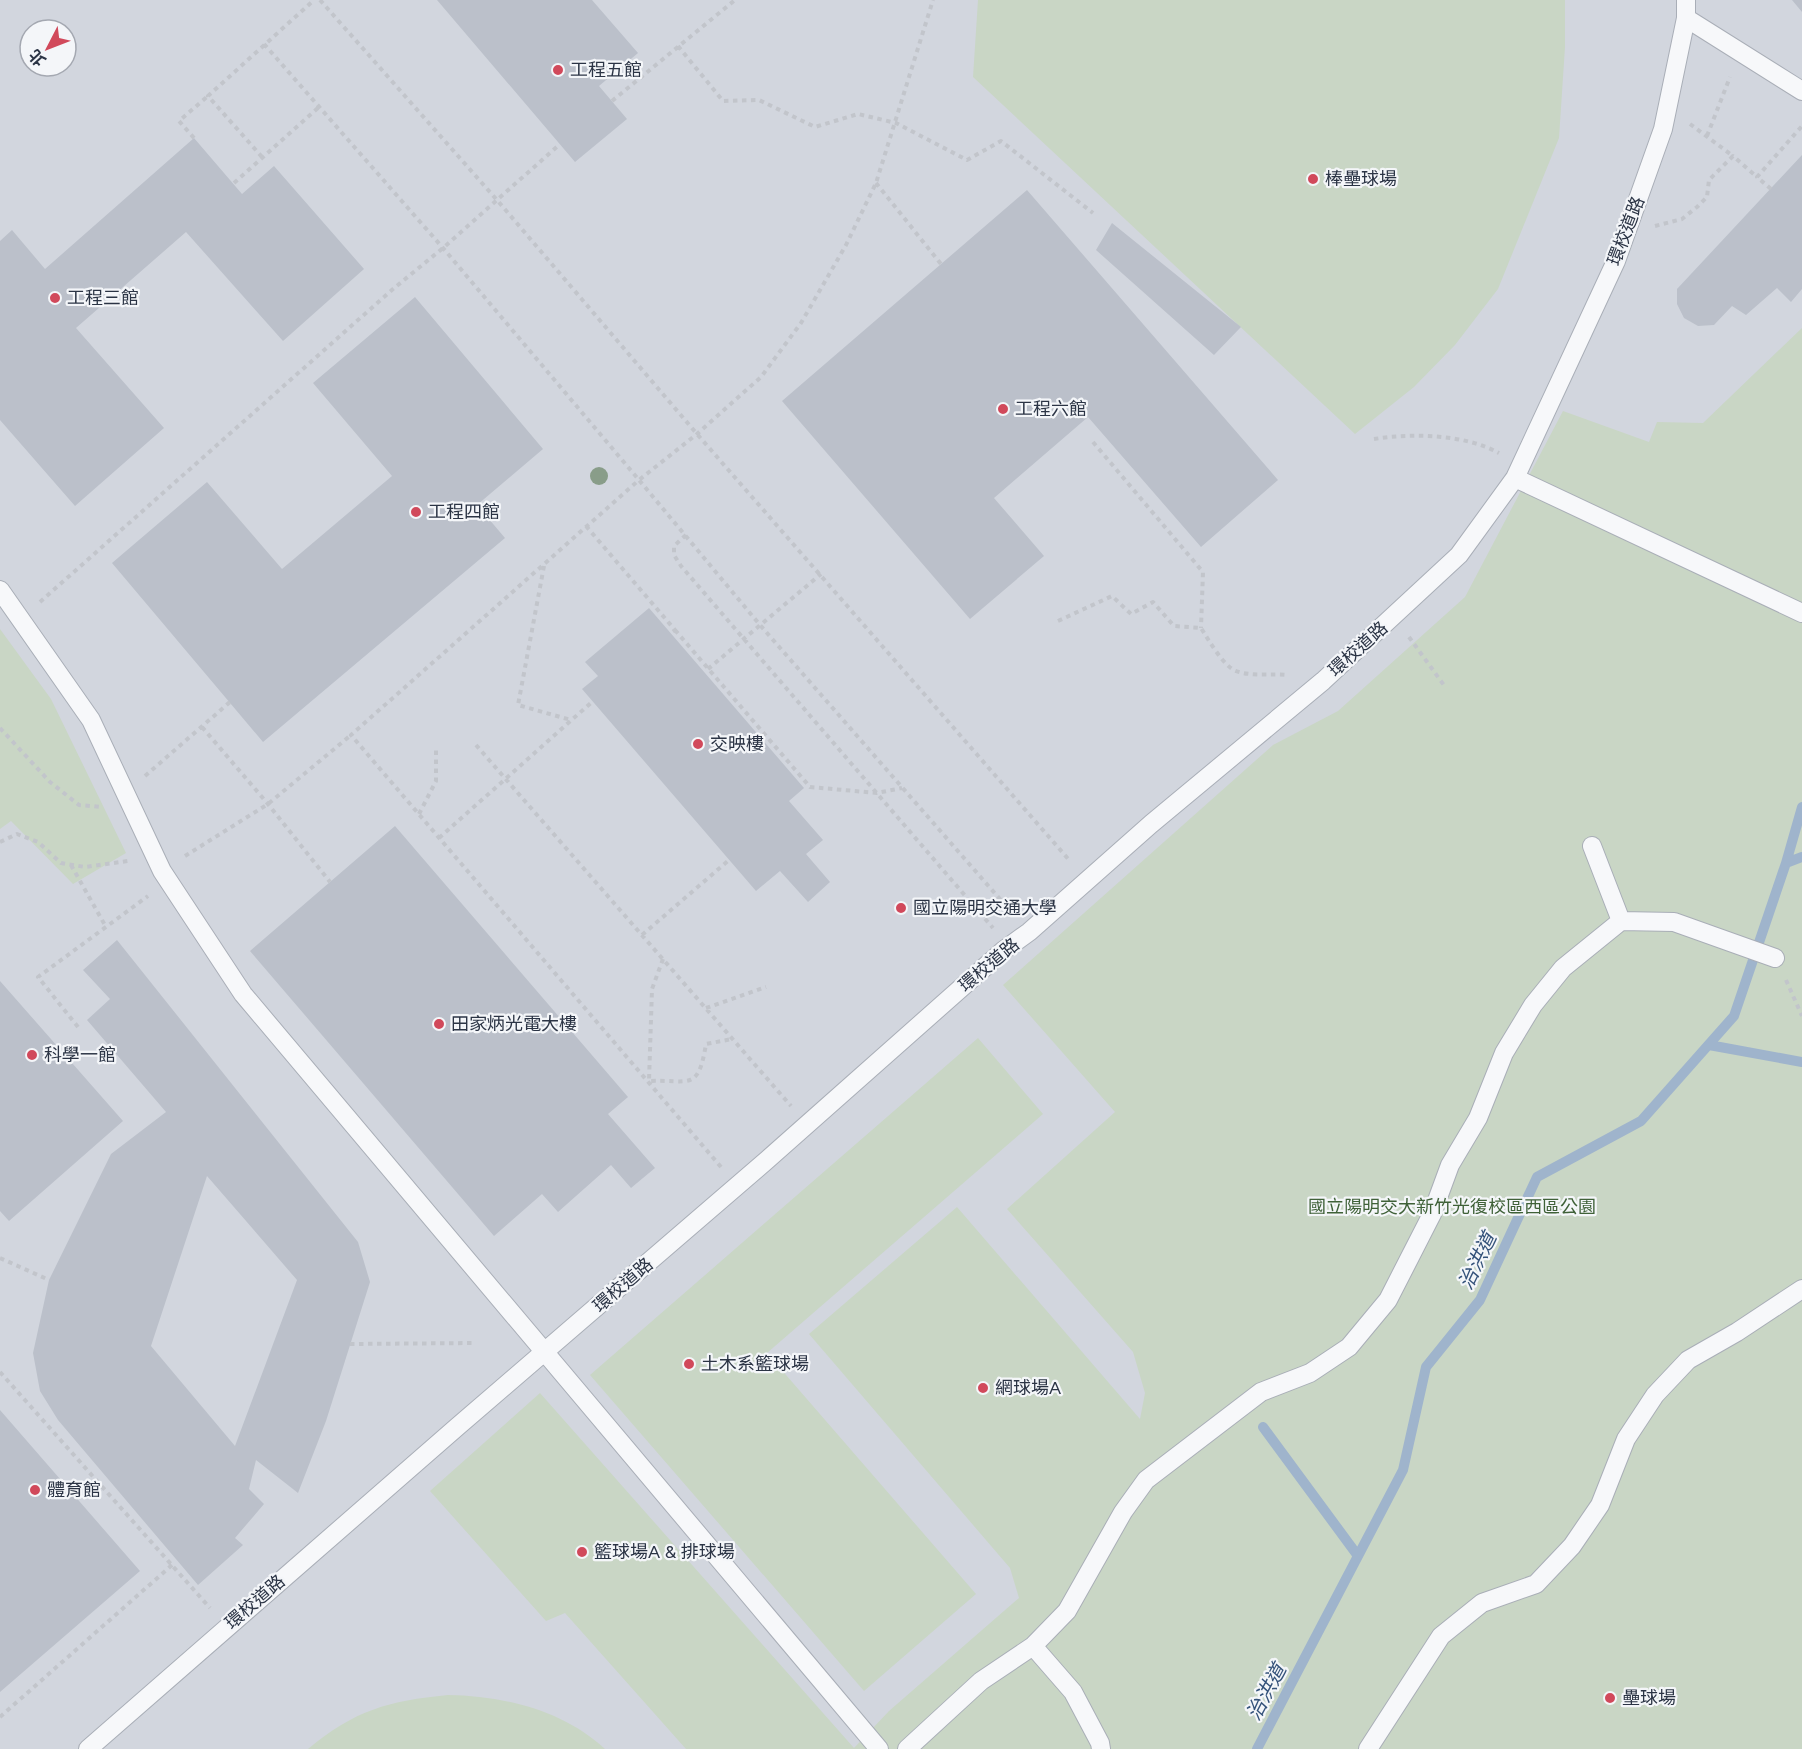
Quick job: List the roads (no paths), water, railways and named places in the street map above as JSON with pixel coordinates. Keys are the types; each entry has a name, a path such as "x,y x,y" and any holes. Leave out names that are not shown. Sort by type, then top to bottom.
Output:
{"lane":[{"path":"1686,9 1740,52 1802,91"},
{"name":"環校道路","path":"87,1749 737,1186 1009,947 1316,686 1459,555 1518,471 1616,261 1664,129 1686,9"},
{"path":"1518,471 1802,613"},
{"path":"0,590 91,720 118,801 243,994 879,1749"},
{"path":"1592,846 1621,921"},
{"path":"907,1749 981,1681 1033,1646 1067,1611 1123,1512 1146,1480 1261,1392 1310,1373 1348,1347 1388,1300 1432,1214 1450,1165 1478,1119 1504,1053 1533,1005 1563,968 1621,921 1674,922 1775,958"},
{"path":"1368,1749 1441,1636 1482,1603 1536,1584 1572,1546 1600,1505 1626,1439 1655,1395 1688,1360 1737,1332 1802,1289"},
{"path":"1033,1646 1073,1692 1101,1749"}],"waterway":[{"name":"治洪道","path":"1257,1749 1403,1470 1426,1367 1480,1300 1537,1177 1641,1121 1734,1016 1786,863 1802,807"},
{"name":"治洪道","path":"1786,863 1802,857"},
{"name":"治洪道","path":"1709,1045 1802,1062"},
{"name":"治洪道","path":"1263,1427 1358,1556"}],"place":[{"name":"工程五館","path":"558,70"},
{"name":"棒壘球場","path":"1313,179"},
{"name":"工程三館","path":"55,298"},
{"name":"工程六館","path":"1003,409"},
{"name":"工程四館","path":"416,512"},
{"name":"交映樓","path":"698,744"},
{"name":"國立陽明交通大學","path":"901,908"},
{"name":"田家炳光電大樓","path":"439,1024"},
{"name":"科學一館","path":"32,1055"},
{"name":"土木系籃球場","path":"689,1364"},
{"name":"網球場A","path":"983,1388"},
{"name":"體育館","path":"35,1490"},
{"name":"籃球場A & 排球場","path":"582,1552"},
{"name":"壘球場","path":"1610,1698"}],"park label":[{"name":"國立陽明交大新竹光復校區西區公園","path":"1452,1207"}]}
